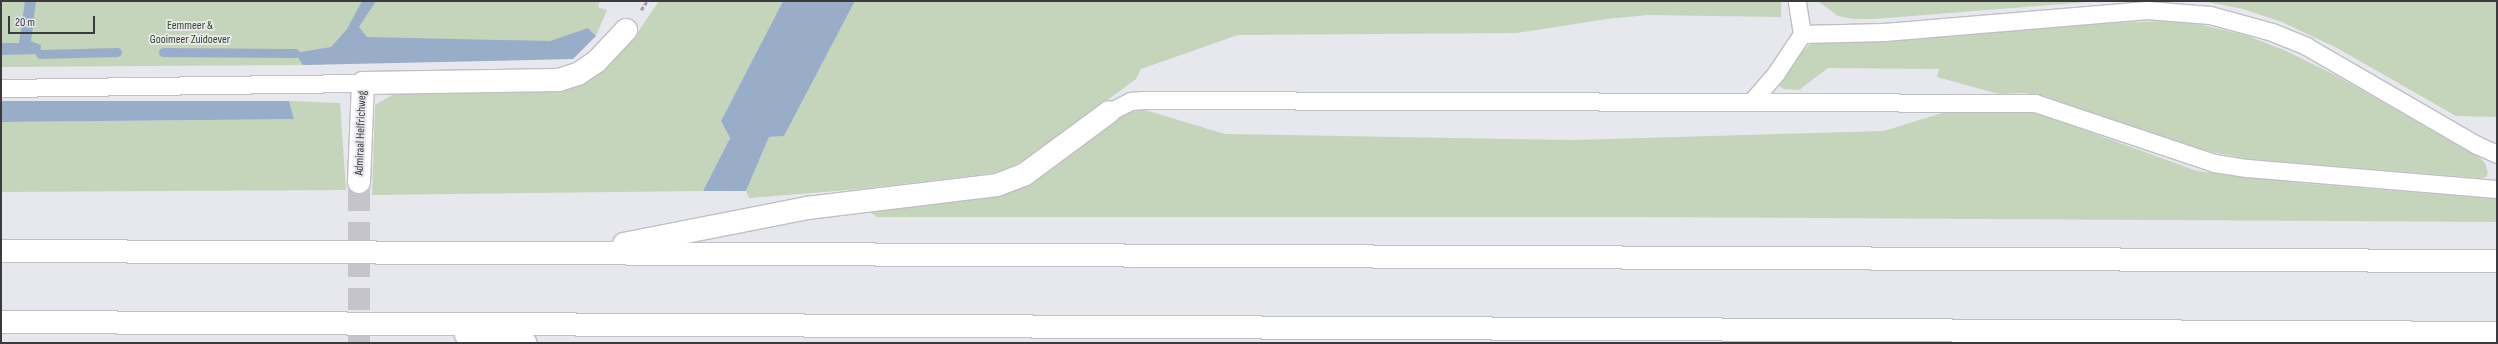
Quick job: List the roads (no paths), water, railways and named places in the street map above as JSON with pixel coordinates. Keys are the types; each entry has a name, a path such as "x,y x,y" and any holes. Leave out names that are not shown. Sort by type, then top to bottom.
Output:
{"main road":[{"path":"363,84 559,80 578,74 596,62 626,30"},
{"name":"Admiraal Helfrichweg","path":"359,182 363,84"},
{"path":"582,253 807,208 997,186 1025,174 1109,112"},
{"path":"1,251 2497,261"},
{"path":"1,322 2497,333"},
{"path":"380,323 525,343"}],"lane":[{"path":"1751,102 1776,73 1802,34 1797,1"},
{"path":"1802,34 1884,32 2147,10 2210,15 2272,32 2306,46 2477,145 2497,154"},
{"path":"1,88 363,84"},
{"path":"1109,112 1131,101 1143,100 2035,103 2214,163 2247,168 2497,189"}],"water":[{"path":"25,1 36,1 31,41 41,45 40,54 1,55 1,43 19,43"},
{"path":"362,1 376,1 359,27 367,37 550,41 588,28 596,36 573,59 303,65 295,53 331,47 347,29"},
{"path":"783,1 855,1 784,136 769,137 746,191 703,191 730,138 721,121"},
{"path":"1,101 289,101 294,119 1,122"}],"waterway":[{"path":"40,54 117,52"},
{"path":"163,52 295,53"}],"tunnel":[{"path":"359,182 359,343"}],"park label":[{"name":"Eemmeer & Gooimeer Zuidoever","path":"190,33"}]}
